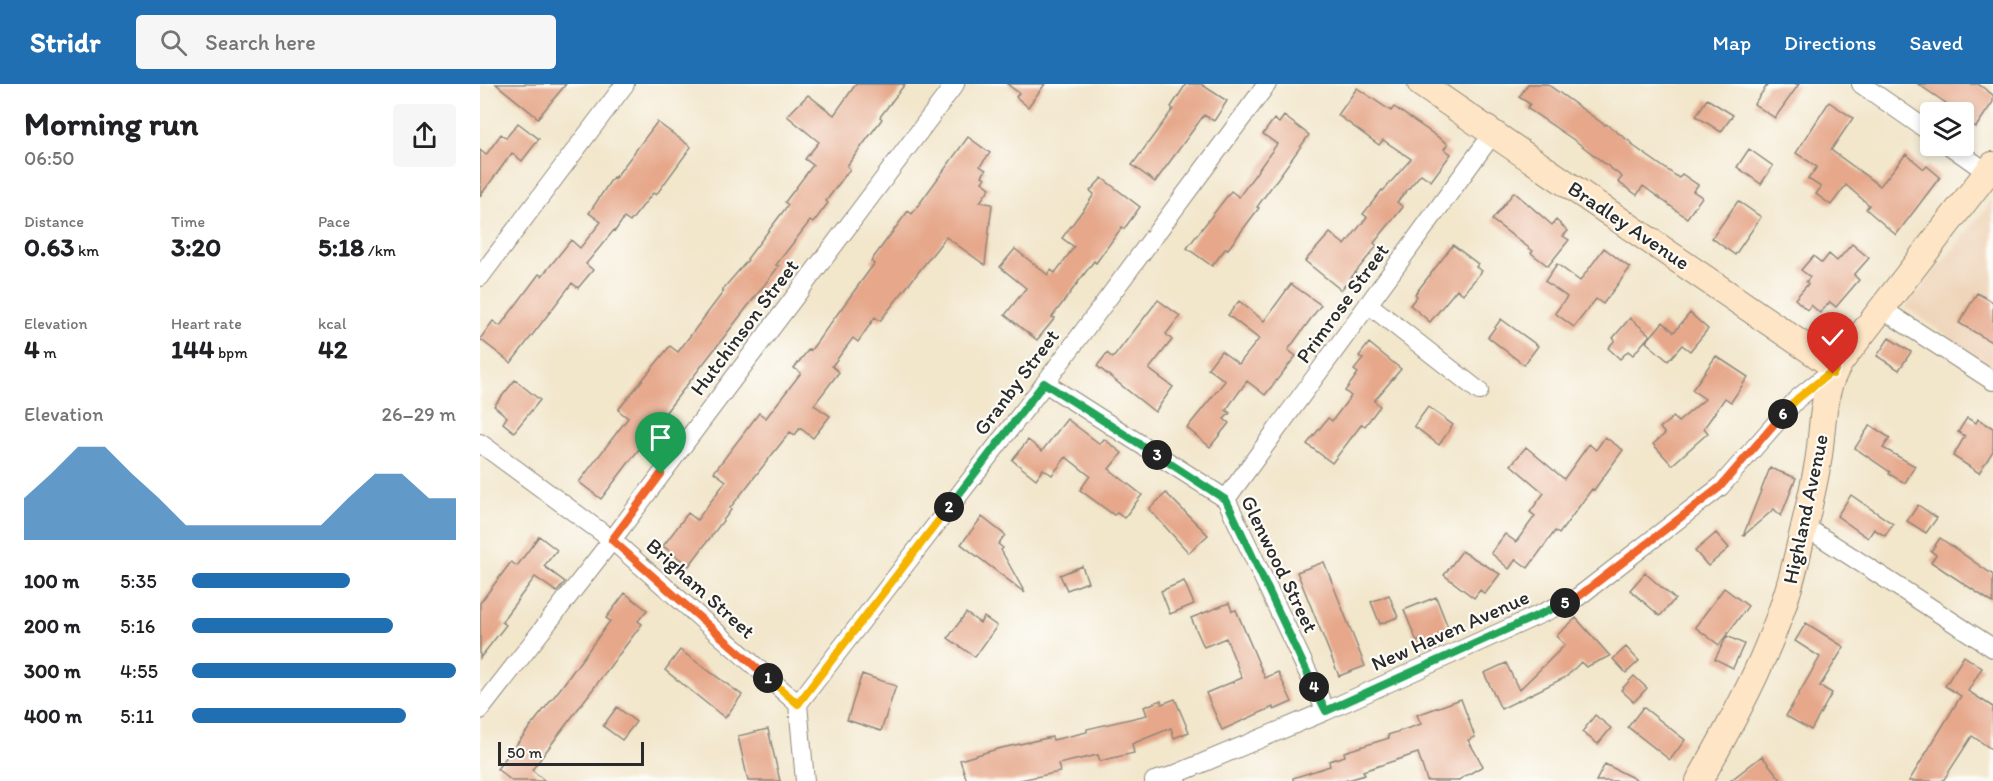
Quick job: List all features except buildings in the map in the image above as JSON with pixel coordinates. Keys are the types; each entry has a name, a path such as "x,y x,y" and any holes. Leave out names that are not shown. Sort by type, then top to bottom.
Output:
{"main road":[{"name":"Bradley Avenue","path":"1421,84 1836,368"},
{"name":"Highland Avenue","path":"1699,781 1743,701 1772,639 1790,583 1804,526 1820,455 1827,390 1836,368 1990,168"}],"street":[{"path":"480,277 625,84"},
{"name":"Hutchinson Street","path":"480,710 612,540 955,84"},
{"name":"Granby Street","path":"798,704 1044,383 1267,84"},
{"path":"1861,84 1920,125"},
{"name":"Primrose Street","path":"1226,500 1494,132"},
{"path":"1968,156 1990,168"},
{"path":"1368,304 1479,391"},
{"path":"1881,309 1993,381"},
{"name":"New Haven Avenue","path":"1164,780 1326,711 1578,597 1720,487 1797,399 1836,368"},
{"name":"Glenwood Street","path":"1044,383 1226,500 1326,711"},
{"name":"Brigham Street","path":"480,443 612,540 798,704"},
{"path":"1804,526 1993,648"},
{"path":"798,704 805,781"}],"shaded area":[{"path":"1993,200 1993,367 1906,307"}],"route":[{"path":"661,474 612,540 798,704 1044,383 1226,500 1326,711 1578,597 1720,487 1797,399 1836,368 1833,374"}]}
